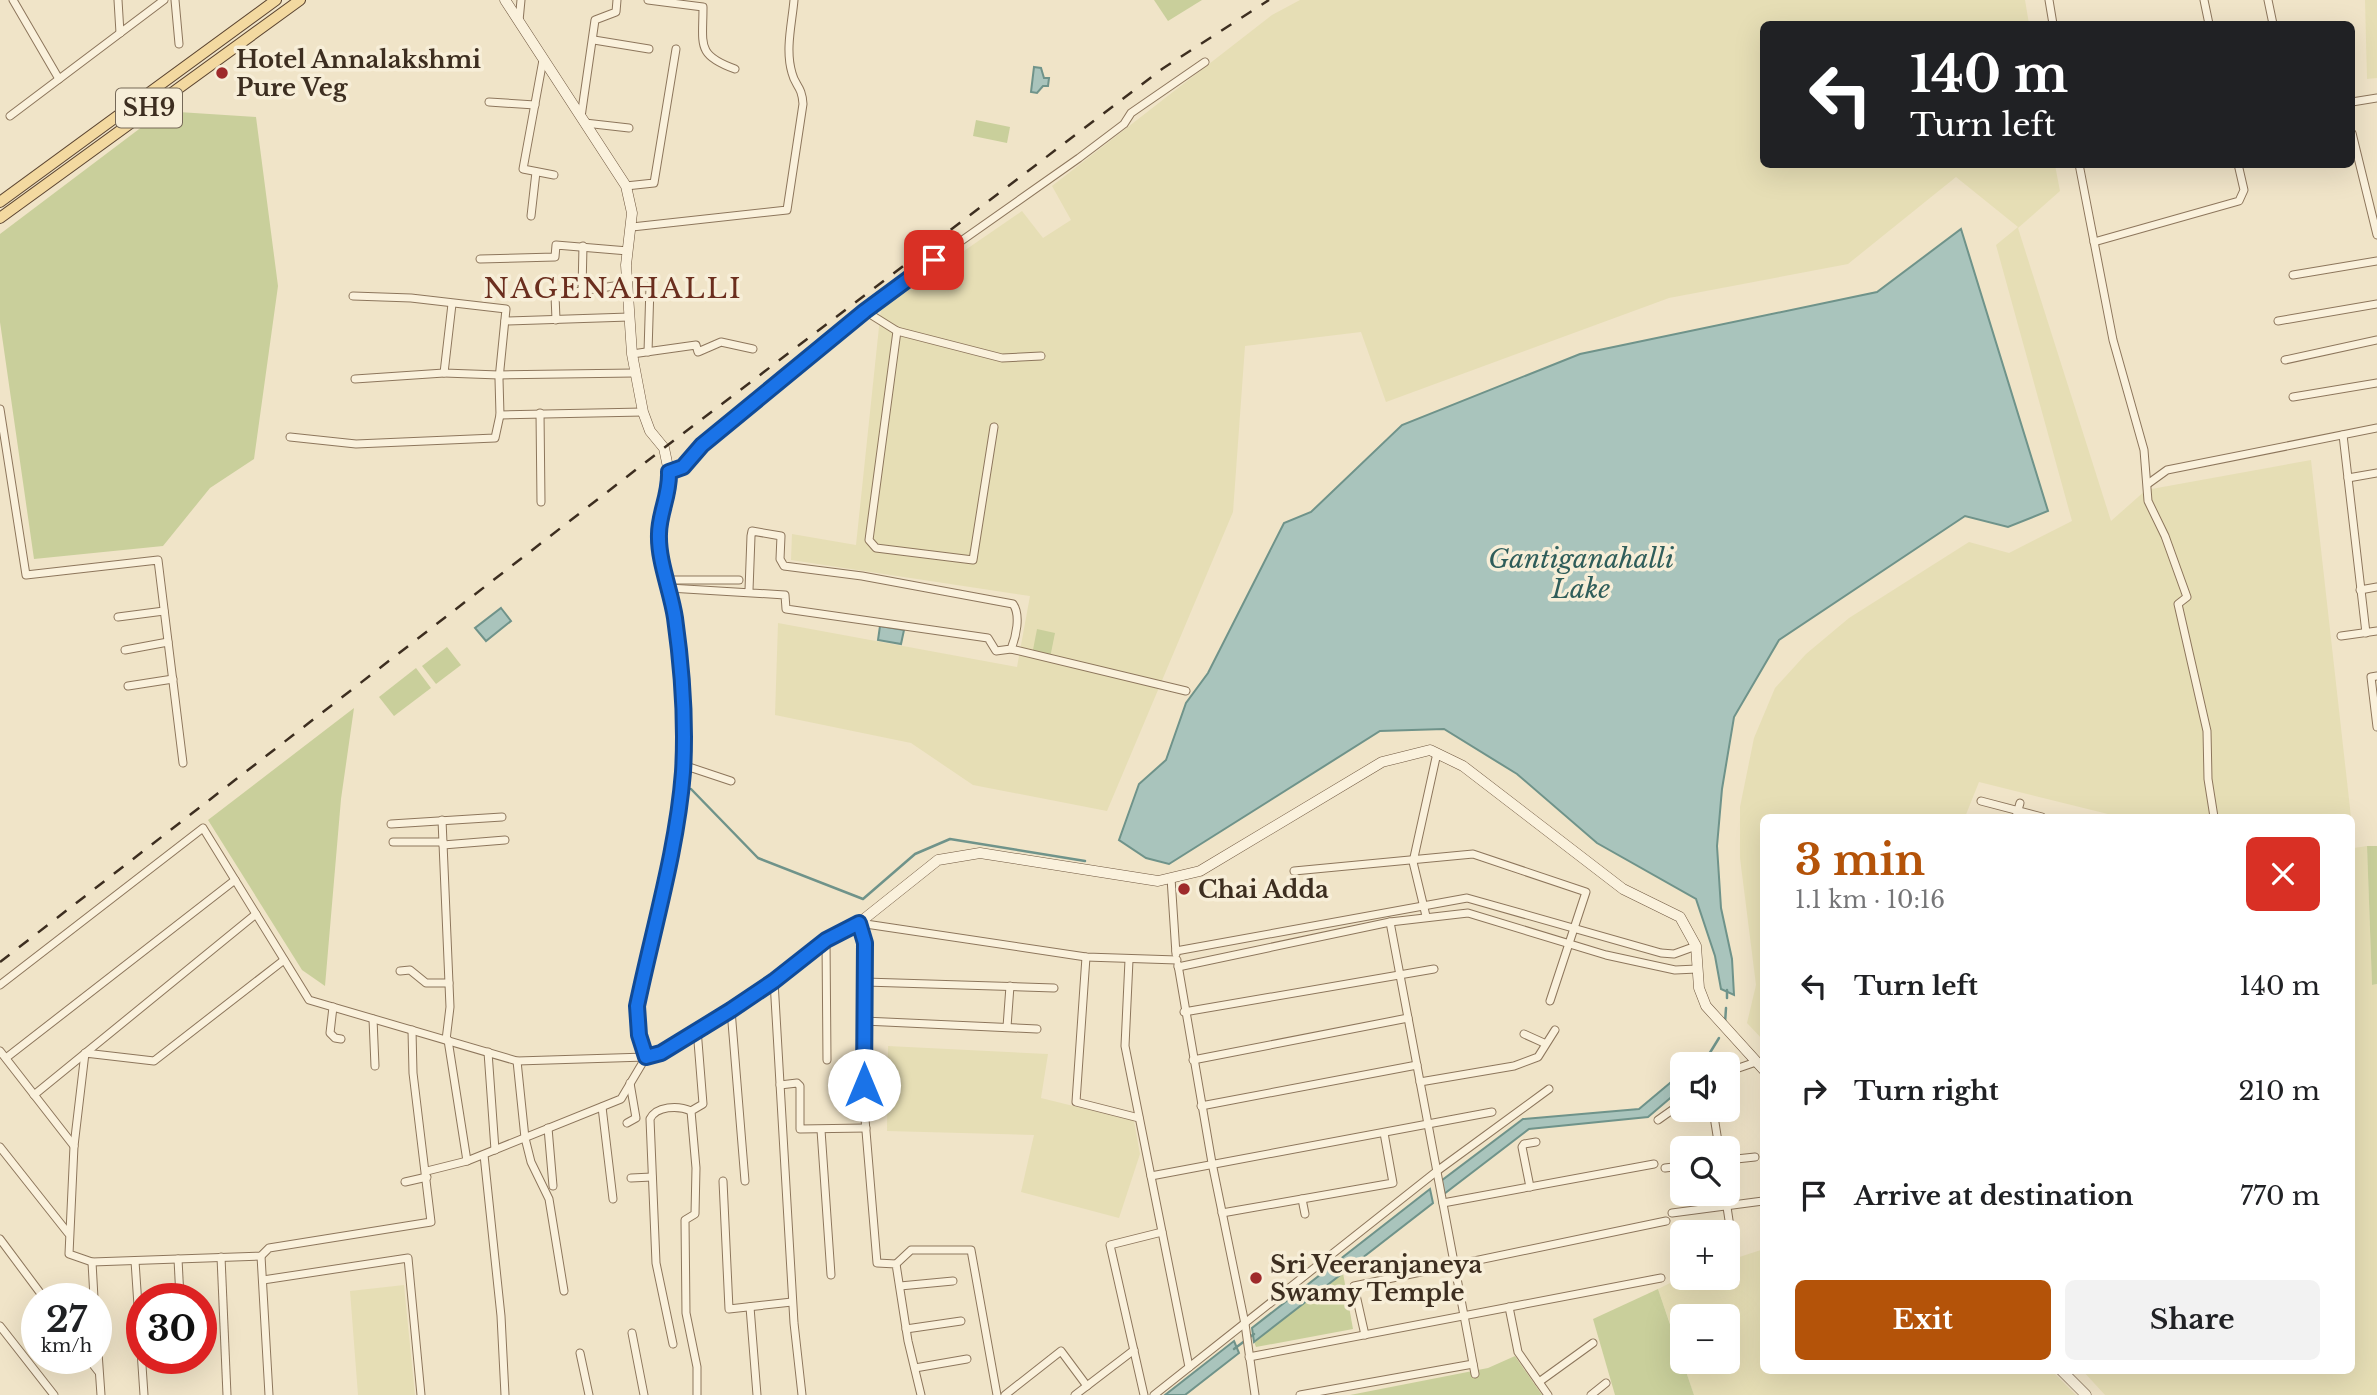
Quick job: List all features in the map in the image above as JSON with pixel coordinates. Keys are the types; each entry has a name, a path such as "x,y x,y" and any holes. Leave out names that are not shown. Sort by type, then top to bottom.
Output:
{"main road":[{"name":"SH9","path":"0,202 276,0"},
{"name":"SH9","path":"0,218 300,0"}],"street":[{"path":"13,0 59,79"},
{"path":"118,0 120,33"},
{"path":"10,117 164,0"},
{"path":"175,0 178,44"},
{"path":"505,0 626,186 632,226 627,284 634,373 643,412 650,431 664,448 669,472 670,492 659,534 684,710 683,765 672,839 637,1006 639,1035 646,1057"},
{"path":"519,22 522,0"},
{"path":"583,121 595,20 616,12 617,0"},
{"path":"648,0 703,7 703,48 710,60 735,69"},
{"path":"632,226 787,210 803,104 802,88 792,74 789,48 794,0"},
{"path":"2049,0 2052,21"},
{"path":"2204,0 2208,21"},
{"path":"2268,0 2272,21"},
{"path":"594,40 649,49"},
{"path":"626,186 654,183 676,49"},
{"path":"543,60 523,169 554,175"},
{"path":"669,472 683,467 702,445 865,311 1079,158 1124,124 1131,113 1205,62"},
{"path":"2355,102 2377,98"},
{"path":"489,102 535,105"},
{"path":"583,121 629,128"},
{"path":"2355,145 2377,235"},
{"path":"2081,168 2113,339 2144,450 2149,483 2148,501 2165,536 2188,597 2178,604 2207,731 2208,779 2214,814"},
{"path":"2094,243 2239,201 2244,190 2239,168"},
{"path":"531,216 536,172"},
{"path":"480,259 555,257 556,245 628,251"},
{"path":"582,290 583,246"},
{"path":"2293,275 2377,261"},
{"path":"556,320 555,295 627,284"},
{"path":"648,352 650,286"},
{"path":"290,437 356,444 495,438 500,415 499,375 506,310 411,298 353,296"},
{"path":"444,373 452,304"},
{"path":"2278,321 2377,304"},
{"path":"865,311 897,331 1002,358 1041,356"},
{"path":"505,321 629,317"},
{"path":"897,331 869,540 876,548 973,560 994,427"},
{"path":"2285,360 2377,340"},
{"path":"632,354 695,345 698,352 721,342 753,349"},
{"path":"355,379 444,373 634,373"},
{"path":"2293,397 2377,383"},
{"path":"0,409 26,575 158,560 183,763"},
{"path":"500,415 643,412"},
{"path":"540,413 541,502"},
{"path":"2149,483 2167,470 2377,428"},
{"path":"2343,435 2366,632"},
{"path":"2348,478 2377,473"},
{"path":"1011,649 1017,616 1013,604 862,576 783,566 780,559 781,539 775,534 752,531 748,594 785,595 786,609 988,638 996,651 1011,649 1186,691"},
{"path":"668,584 694,578 739,582 706,583 694,589"},
{"path":"694,578 694,589"},
{"path":"668,584 694,589 749,590"},
{"path":"2360,590 2377,587"},
{"path":"118,617 164,611"},
{"path":"2341,636 2377,631"},
{"path":"125,650 168,642"},
{"path":"2377,676 2371,677 2377,727"},
{"path":"128,686 173,680"},
{"path":"0,985 202,828 309,1000 517,1060 646,1057 661,1053 774,981 826,940 859,923 938,860 980,853 1158,881 1200,871 1382,762 1430,750 1463,766 1623,889 1680,917 1696,946 1699,988 1706,1006 1760,1066"},
{"path":"1426,916 1413,862 1437,753"},
{"path":"683,765 731,781"},
{"path":"1981,801 2018,810"},
{"path":"391,824 502,817"},
{"path":"442,821 449,983 447,1040 467,1161"},
{"path":"393,842 443,843 505,839"},
{"path":"1294,871 1413,862 1473,854 1586,892 1550,1002"},
{"path":"1171,878 1177,964 1184,1012 1245,1326 1255,1395"},
{"path":"6,1058 235,880"},
{"path":"1176,951 1467,898 1661,953 1674,954 1696,946"},
{"path":"859,923 1086,957 1177,964 1390,922 1468,913 1570,944 1675,970 1697,969"},
{"path":"34,1095 256,914"},
{"path":"1390,922 1475,1374"},
{"path":"859,923 865,943 863,1021 866,1128 877,1263 896,1264 911,1251 971,1250 997,1395"},
{"path":"826,940 827,1060"},
{"path":"1086,957 1076,1102 1139,1118"},
{"path":"85,1053 154,1061 284,960"},
{"path":"1129,960 1125,1046 1189,1367"},
{"path":"1184,1012 1434,969"},
{"path":"400,971 410,970 426,983 449,983"},
{"path":"774,981 792,1302 802,1395"},
{"path":"865,982 1055,988"},
{"path":"1007,1027 1010,986"},
{"path":"332,1007 330,1033 341,1039"},
{"path":"731,1010 745,1181"},
{"path":"1193,1060 1408,1018"},
{"path":"373,1019 375,1066"},
{"path":"863,1021 1037,1029"},
{"path":"673,1344 663,1295 658,1287 651,1194 651,1115 679,1108 691,1111 703,1104 697,1029"},
{"path":"85,1053 74,1146 69,1254 92,1262 261,1256 269,1248 430,1222 427,1174 413,1073 412,1030"},
{"path":"1420,1082 1514,1066 1538,1058 1544,1044 1553,1038 1555,1030"},
{"path":"1524,1034 1544,1044"},
{"path":"0,1051 74,1146"},
{"path":"488,1052 495,1150"},
{"path":"405,1182 467,1161 621,1100 646,1057"},
{"path":"517,1060 525,1138 531,1162 549,1199 564,1292"},
{"path":"1740,1068 1756,1062"},
{"path":"1201,1106 1417,1065"},
{"path":"627,1123 635,1118 630,1082"},
{"path":"780,1085 797,1083 800,1129 866,1128"},
{"path":"1154,1395 1549,1089"},
{"path":"602,1107 614,1199"},
{"path":"691,1111 696,1168 695,1214 685,1220 686,1313 697,1367 697,1395"},
{"path":"1151,1176 1492,1112"},
{"path":"1658,1120 1670,1112"},
{"path":"548,1128 553,1186"},
{"path":"821,1130 831,1275"},
{"path":"1222,1213 1393,1183 1384,1133"},
{"path":"1530,1187 1522,1147 1524,1144 1536,1142"},
{"path":"0,1147 68,1233"},
{"path":"484,1154 505,1395"},
{"path":"1740,1159 1755,1157"},
{"path":"1443,1203 1654,1164"},
{"path":"1665,1168 1670,1167"},
{"path":"631,1178 653,1177"},
{"path":"723,1181 729,1309 792,1302"},
{"path":"1302,1199 1305,1214"},
{"path":"1740,1204 1760,1200"},
{"path":"1672,1213 1727,1206 1729,1220"},
{"path":"1364,1335 1354,1286 1666,1221"},
{"path":"1144,1395 1110,1245 1162,1232"},
{"path":"0,1239 33,1283"},
{"path":"261,1256 269,1395"},
{"path":"221,1257 226,1395"},
{"path":"263,1280 408,1258 421,1395"},
{"path":"177,1259 179,1283"},
{"path":"135,1261 144,1395"},
{"path":"92,1262 93,1283"},
{"path":"896,1264 906,1329 921,1395"},
{"path":"1249,1357 1661,1278"},
{"path":"900,1286 953,1281"},
{"path":"750,1307 757,1395"},
{"path":"1509,1307 1518,1352 1548,1395"},
{"path":"906,1329 961,1321"},
{"path":"0,1326 54,1395"},
{"path":"632,1333 644,1395"},
{"path":"1539,1382 1593,1343"},
{"path":"1075,1395 1134,1350"},
{"path":"1005,1395 1061,1351 1087,1386"},
{"path":"580,1353 589,1395"},
{"path":"915,1368 967,1359"},
{"path":"1300,1395 1473,1364"},
{"path":"100,1374 101,1395"},
{"path":"2065,1374 2086,1395"},
{"path":"1591,1395 1606,1383"}],"shaded area":[{"path":"1300,0 2025,0 2028,21 1760,21 1760,168 2056,168 2060,191 2018,228 2111,521 2146,490 2311,460 2351,814 2108,814 1979,782 1966,814 1760,814 1760,1037 1747,1023 1756,985 1740,858 1740,807 1754,738 1775,688 1806,654 1849,618 1969,542 2009,553 2072,521 1996,245 2018,227 1956,177 1848,264 1669,298 1386,402 1361,332 1245,346 1233,512 1107,811 973,785 911,743 775,715 778,623 1017,667 1030,596 791,560 792,534 856,545 881,308 1022,211 1043,238 1071,220 1052,186 1272,15"},
{"path":"2365,0 2377,0 2377,78 2367,79"},
{"path":"2367,846 2372,985 2377,984 2377,1395 2105,1395 2086,1374 2355,1374 2355,848"},
{"path":"888,1046 1048,1054 1041,1098 1134,1121 1140,1154 1119,1218 1021,1192 1034,1135 887,1131"},
{"path":"1760,1250 1760,1374 2055,1374 2076,1395 1694,1395 1687,1374 1740,1374 1740,1304 1670,1304 1670,1324 1658,1289 1670,1283 1670,1290 1740,1290 1740,1257"},
{"path":"404,1285 415,1395 358,1395 350,1291"}],"green space":[{"path":"1154,0 1202,0 1168,21"},
{"path":"163,111 256,117 278,286 254,459 210,488 163,546 34,559 0,322 0,234"},
{"path":"976,120 1010,127 1007,143 973,136"},
{"path":"1037,629 1055,633 1050,658 1032,655"},
{"path":"447,647 461,665 436,684 422,666"},
{"path":"416,668 431,688 394,716 379,697"},
{"path":"354,708 341,799 325,986 302,970 208,820"},
{"path":"2367,846 2377,846 2377,984 2372,985"},
{"path":"1343,1273 1353,1329 1256,1347 1254,1342"},
{"path":"1658,1289 1670,1324 1670,1374 1687,1374 1694,1395 1615,1395 1593,1319"},
{"path":"1515,1356 1542,1395 1350,1395 1488,1368"}],"water":[{"path":"1034,67 1041,68 1044,78 1049,78 1048,86 1043,86 1037,93 1031,92"},
{"name":"Gantiganahalli Lake","path":"1961,229 2048,511 2008,527 1965,516 1779,640 1734,717 1722,789 1717,846 1721,908 1732,959 1734,995 1721,989 1715,956 1696,899 1597,843 1517,774 1444,729 1380,731 1169,864 1146,858 1119,840 1139,784 1166,760 1186,703 1208,673 1284,523 1311,512 1402,425 1580,354 1877,292"},
{"path":"501,608 511,621 486,641 475,628"},
{"path":"880,626 904,630 901,644 878,640"},
{"path":"1670,1083 1670,1098 1648,1117 1529,1129 1444,1194 1441,1181 1523,1119 1639,1109"},
{"path":"1430,1189 1433,1203 1254,1342 1252,1328"},
{"path":"1234,1341 1239,1353 1185,1395 1165,1395"}],"waterway":[{"path":"691,789 758,858 863,899 915,854 950,839 1085,861"},
{"path":"1727,990 1727,998"},
{"path":"1725,1023 1726,1008"},
{"path":"1710,1052 1719,1038"},
{"path":"1234,1349 1254,1334"}],"railway":[{"path":"0,962 664,448 1162,69 1269,0"}],"place":[{"name":"Hotel Annalakshmi Pure Veg","path":"222,73"},
{"name":"Chai Adda","path":"1184,889"},
{"name":"Sri Veeranjaneya Swamy Temple","path":"1256,1278"}],"district":[{"name":"NAGENAHALLI","path":"613,288"}],"route":[{"path":"864,1085 865,943 859,923 826,940 774,981 731,1010 661,1053 646,1057 639,1035 637,1006 672,839 682,774 684,738 675,618 659,534 670,492 669,472 683,467 702,445 893,289 934,260"}]}
